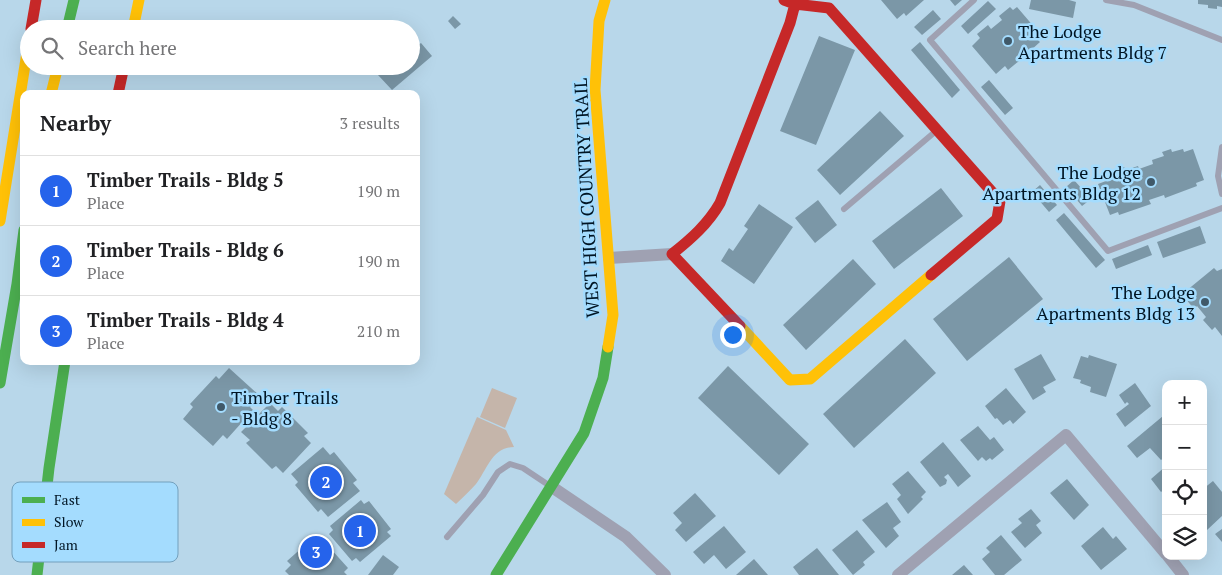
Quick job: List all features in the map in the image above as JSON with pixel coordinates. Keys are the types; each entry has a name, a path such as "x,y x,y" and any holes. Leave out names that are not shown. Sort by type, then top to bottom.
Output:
{"main road":[{"path":"33,20 36,0"},
{"path":"69,20 74,0"},
{"path":"135,20 139,0"},
{"path":"136,20 146,0"},
{"name":"WEST HIGH COUNTRY TRAIL","path":"496,575 584,434 603,378 613,315 596,90 599,21 605,0"},
{"path":"789,2 829,8 1000,201 997,218 810,379 790,380 672,254 698,233 712,218 720,203 790,22 789,2"},
{"path":"21,90 23,75"},
{"path":"52,90 56,75"},
{"path":"119,90 122,75"},
{"path":"0,221 20,96"},
{"path":"0,383 20,261"},
{"path":"46,482 64,365"},
{"path":"37,575 38,562"}],"street":[{"path":"609,258 672,254"},
{"path":"898,575 1066,435 1162,549"},
{"path":"552,487 626,537 665,575"},
{"path":"1171,560 1184,575"}],"lane":[{"path":"974,0 930,40 1108,251 1222,208"},
{"path":"1106,0 1134,3 1222,40"},
{"path":"844,209 937,131"},
{"path":"1222,148 1220,175 1222,194"},
{"path":"447,537 483,495 498,472 510,464 523,468 552,487"}],"shaded area":[{"path":"492,388 517,398 505,428 480,417"},
{"path":"477,417 506,430 514,447 507,448 495,455 476,484 456,504 444,494"}],"building":[{"path":"881,0 924,0 906,16 904,13 897,19"},
{"path":"950,0 962,0 955,6"},
{"path":"1031,0 1069,0 1076,2 1073,18 1029,9"},
{"path":"1198,0 1222,0 1222,7 1217,6 1217,9 1208,8 1208,5 1198,4"},
{"path":"988,1 996,9 968,34 961,26"},
{"name":"The Lodge Apartments Bldg 7","path":"1010,7 1013,10 1017,7 1041,35 1037,39 1040,42 1030,51 1027,48 1016,57 1019,61 1008,70 1005,66 996,74 972,46 980,38 977,34 988,25 991,29 1002,20 999,16"},
{"path":"933,10 941,19 922,35 914,27"},
{"path":"453,16 461,24 455,29 448,21"},
{"path":"819,36 855,50 816,145 780,131"},
{"path":"920,42 960,90 952,98 911,50"},
{"path":"420,44 432,56 420,66"},
{"path":"378,75 410,75 392,90"},
{"path":"989,80 1013,108 1005,115 981,87"},
{"path":"880,111 904,136 840,195 817,170"},
{"name":"The Lodge Apartments Bldg 12","path":"1171,149 1172,152 1183,149 1184,152 1193,149 1204,180 1196,183 1197,186 1165,198 1164,195 1149,200 1151,204 1119,215 1118,212 1110,215 1098,184 1106,181 1105,178 1117,173 1115,170 1124,167 1126,170 1138,166 1139,169 1153,164 1152,160 1164,156 1162,152"},
{"path":"1074,180 1091,199 1082,206 1066,187"},
{"path":"1040,185 1057,205 1049,212 1032,192"},
{"path":"941,188 963,216 894,269 872,241"},
{"path":"818,200 837,225 815,243 795,218"},
{"path":"759,204 793,227 754,284 721,261 729,248 733,251 748,229 744,226"},
{"path":"1064,213 1105,260 1096,268 1056,220"},
{"path":"1200,226 1206,243 1163,258 1157,242"},
{"path":"1148,245 1152,255 1116,269 1112,259"},
{"path":"1009,257 1043,299 967,361 933,319"},
{"path":"853,259 876,284 806,350 783,325"},
{"name":"The Lodge Apartments Bldg 13","path":"1214,268 1217,271 1222,269 1222,336 1215,327 1212,330 1203,320 1206,317 1197,306 1194,309 1185,298 1189,295 1186,291"},
{"path":"905,339 936,373 854,448 823,414"},
{"path":"1041,354 1056,380 1043,387 1046,392 1033,400 1014,369"},
{"path":"1089,355 1117,364 1106,397 1090,392 1091,387 1080,383 1081,380 1073,378 1081,356 1088,358"},
{"path":"728,366 809,444 779,475 698,398"},
{"name":"Timber Trails - Bldg 8","path":"229,368 260,396 250,407 253,410 227,439 223,435 213,446 183,419 193,407 190,404 216,376 219,379"},
{"path":"1135,383 1151,406 1125,427 1116,414 1129,404 1127,402 1125,404 1119,395"},
{"path":"1006,388 1026,412 1013,424 1010,420 1003,425 997,418 995,419 985,406"},
{"path":"270,403 278,411 282,407 308,433 304,436 311,443 283,473 276,466 272,469 246,443 250,440 241,432"},
{"path":"1162,417 1162,459 1150,448 1137,458 1127,446"},
{"path":"978,426 990,440 994,437 1004,450 992,460 990,458 986,461 982,457 978,461 960,440"},
{"path":"943,442 971,476 958,487 948,474 944,477 947,480 946,484 940,487 920,462"},
{"path":"323,447 330,455 334,452 357,480 353,483 360,491 328,517 321,509 318,512 295,485 298,482 291,474"},
{"path":"1162,469 1162,491 1161,492 1151,479"},
{"path":"908,471 926,492 921,497 923,499 908,514 897,499 901,495 892,484"},
{"path":"1067,479 1089,505 1074,520 1050,493"},
{"path":"1213,481 1222,492 1222,516 1207,530 1207,515 1207,486"},
{"path":"695,493 716,516 686,542 675,530 682,523 673,513"},
{"path":"361,500 364,504 369,501 391,529 387,532 391,536 360,562 356,558 352,561 329,534 333,530 330,526"},
{"path":"887,502 901,522 893,528 899,536 886,548 862,520"},
{"path":"1031,509 1041,521 1036,525 1042,533 1025,548 1011,532 1022,523 1018,519"},
{"path":"724,526 746,552 726,569 714,555 704,564 693,552"},
{"path":"1103,527 1113,539 1116,536 1127,549 1101,570 1081,546"},
{"path":"1222,529 1222,542 1215,534"},
{"path":"857,530 875,552 863,562 865,565 853,575 832,550"},
{"path":"1001,535 1022,560 1004,575 995,575 982,559 990,552 986,548"},
{"path":"313,538 317,542 321,538 348,568 344,572 347,575 289,575 285,571 291,565 287,561"},
{"path":"817,548 839,575 799,575 793,567"},
{"path":"383,555 399,567 393,575 368,575"},
{"path":"754,559 768,575 736,575"},
{"path":"964,565 973,575 952,575"}],"traffic: fast":[{"path":"69,20 74,0"},
{"path":"0,383 20,261"},
{"path":"496,575 584,433 603,378 608,347"},
{"path":"47,482 64,365"},
{"path":"37,575 38,562"}],"traffic: slow":[{"path":"135,20 139,0"},
{"path":"605,0 599,21 595,90 613,315 608,347"},
{"path":"21,90 23,75"},
{"path":"52,90 56,75"},
{"path":"0,221 20,96"},
{"path":"740,326 790,380 810,379 931,275"}],"traffic: jam":[{"path":"33,20 36,0"},
{"path":"784,0 795,4 829,8 1000,201 997,219 931,275"},
{"path":"740,326 672,254 699,231 720,203 790,23 795,4"},
{"path":"119,90 122,75"}],"place":[{"name":"The Lodge Apartments Bldg 7","path":"1008,41"},
{"name":"The Lodge Apartments Bldg 12","path":"1151,182"},
{"name":"The Lodge Apartments Bldg 13","path":"1205,302"},
{"name":"Timber Trails - Bldg 8","path":"221,407"},
{"name":"Timber Trails - Bldg 6","path":"326,482"},
{"name":"Timber Trails - Bldg 5","path":"360,531"},
{"name":"Timber Trails - Bldg 4","path":"316,552"}]}
